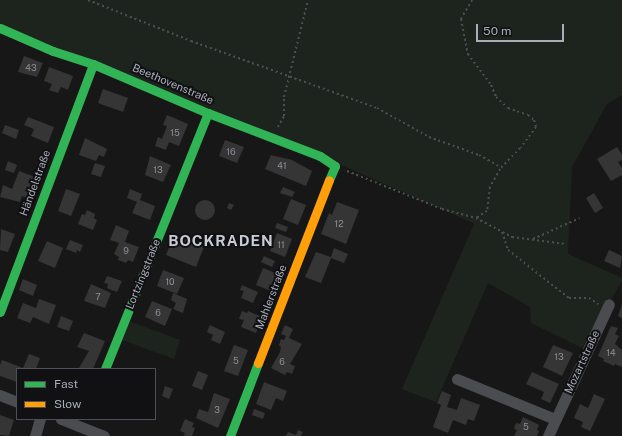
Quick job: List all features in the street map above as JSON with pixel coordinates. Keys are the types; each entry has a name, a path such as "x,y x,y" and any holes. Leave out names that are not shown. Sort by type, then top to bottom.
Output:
{"street":[{"name":"Beethovenstraße","path":"0,28 53,51 92,64 320,156 335,166"},
{"name":"Händelstraße","path":"0,312 92,64"},
{"name":"Lortzingstraße","path":"105,368 208,112"},
{"name":"Mahlerstraße","path":"230,436 335,166"},
{"name":"Mozartstraße","path":"548,436 609,304"},
{"path":"457,378 555,419"},
{"path":"0,395 16,402"},
{"path":"35,436 40,420"},
{"path":"66,420 83,423 104,436"}],"path":[{"path":"88,0 288,78 323,88 377,108 429,137 479,155 502,167"},
{"path":"274,138 284,116 284,97 308,0"},
{"path":"472,0 461,19 468,54 491,85 496,97 508,108 528,115 534,120 536,126 520,148 502,167 490,186 487,211 476,218"},
{"path":"335,166 442,209 476,218 512,237 566,244"},
{"path":"533,239 580,218"},
{"path":"501,231 508,250 569,298 579,300 589,298 602,306 609,304"}],"shaded area":[{"path":"0,0 622,0 622,95 607,104 572,167 568,254 622,278 622,281 582,348 531,323 530,307 488,283 436,402 402,389 475,224 337,163 0,24"},
{"path":"129,321 180,340 174,359 122,340"}],"building":[{"path":"24,56 43,63 37,77 18,72"},
{"path":"49,67 73,76 68,90 61,87 58,93 49,90 52,84 44,81"},
{"path":"103,89 128,98 123,112 98,103"},
{"path":"167,115 188,124 179,146 169,142 166,150 155,146 158,137 162,139 167,126 163,125"},
{"path":"28,117 54,127 48,143 31,136 34,129 24,125"},
{"path":"5,125 19,130 16,139 2,133"},
{"path":"85,138 107,149 104,157 99,155 96,161 79,155"},
{"path":"225,140 244,147 237,163 219,156"},
{"path":"617,147 622,155 622,160 618,162 622,168 622,175 611,181 597,159"},
{"path":"271,155 292,160 312,171 306,186 265,169"},
{"path":"150,156 171,165 163,182 145,175"},
{"path":"8,161 17,165 14,173 5,170"},
{"path":"95,163 105,166 101,177 91,174"},
{"path":"19,171 35,177 27,198 22,196 20,202 0,197 3,185 12,189"},
{"path":"283,187 295,192 292,197 280,193"},
{"path":"66,189 80,194 71,216 58,211"},
{"path":"130,189 142,194 140,200 155,206 150,220 132,213 137,202 127,198"},
{"path":"594,193 603,208 595,213 586,198"},
{"path":"291,199 306,205 298,225 283,219"},
{"path":"205,200 212,203 215,210 212,217 205,220 198,217 195,210 198,203"},
{"path":"337,202 359,210 346,244 321,234 329,213 332,215"},
{"path":"229,203 234,205 231,210 227,208"},
{"path":"87,210 95,214 94,218 97,220 93,230 78,224 82,214 85,215"},
{"path":"277,223 288,227 286,232 275,228"},
{"path":"116,225 129,231 125,242 139,247 133,262 128,260 126,263 118,260 119,257 114,254 119,243 110,240"},
{"path":"1,229 15,234 8,252 0,250"},
{"path":"277,233 292,239 285,257 270,251"},
{"path":"174,235 204,247 196,267 166,255"},
{"path":"70,240 83,245 80,252 77,250 76,253 66,249"},
{"path":"47,241 63,248 55,268 38,261"},
{"path":"334,248 348,254 344,263 331,258 321,283 305,277 316,252 331,257"},
{"path":"609,250 622,256 620,268 604,261"},
{"path":"264,256 275,261 272,267 261,262"},
{"path":"263,268 278,274 271,291 256,285"},
{"path":"163,270 184,278 177,294 157,286"},
{"path":"107,276 122,281 117,292 107,288 108,284 104,283"},
{"path":"23,279 37,285 33,296 19,290"},
{"path":"91,284 111,293 105,308 84,301"},
{"path":"242,285 258,292 253,303 241,298 244,291 240,290"},
{"path":"173,293 187,299 183,313 173,309 176,303 171,300"},
{"path":"39,299 56,305 49,324 33,317 30,323 17,318 23,303 36,308"},
{"path":"152,301 172,309 165,326 145,317"},
{"path":"622,304 622,318 618,316"},
{"path":"242,311 247,313 248,311 262,317 256,333 241,327 244,320 239,319"},
{"path":"61,316 73,321 69,331 57,327"},
{"path":"210,325 225,332 220,344 211,340 213,335 207,332"},
{"path":"285,325 293,329 289,338 302,344 290,364 295,366 292,374 287,372 285,375 271,368 280,352 281,347 279,345 281,339 284,340 286,336 281,334"},
{"path":"611,326 618,328 615,334 619,336 615,344 622,350 622,367 615,364 614,366 603,361 604,359 598,356"},
{"path":"84,333 105,341 93,368 79,368 89,351 77,347"},
{"path":"234,345 248,350 238,376 224,371"},
{"path":"553,345 573,353 562,376 543,367"},
{"path":"29,354 40,358 36,368 23,368"},
{"path":"2,360 23,368 16,368 16,382 0,376 0,365"},
{"path":"198,371 208,375 202,390 192,386"},
{"path":"532,372 559,384 550,403 541,399 544,392 526,384"},
{"path":"264,382 287,391 283,401 276,398 271,410 256,404"},
{"path":"165,386 173,389 169,399 162,396"},
{"path":"442,391 451,395 447,407 457,410 461,398 480,405 474,421 468,419 466,425 453,420 448,433 433,427 441,405 437,403"},
{"path":"214,393 230,399 218,428 196,418 199,409 208,412"},
{"path":"594,394 605,399 590,431 581,427 583,422 574,418 580,404 588,408"},
{"path":"254,409 265,413 263,419 252,415"},
{"path":"0,415 14,420 9,436 0,435"},
{"path":"523,417 539,425 537,436 514,436 517,430 514,429 515,425 517,423 520,424"},
{"path":"185,419 194,423 192,427 195,428 192,436 184,436 185,433 180,431"},
{"path":"298,430 303,432 301,436 286,436 288,432 296,435"}],"traffic: fast":[{"path":"0,28 53,51 93,64 208,113 320,156 335,166 329,180"},
{"path":"0,312 93,64"},
{"path":"105,368 208,113"},
{"path":"230,436 258,363"}],"traffic: slow":[{"path":"258,363 329,180"}],"district":[{"name":"BOCKRADEN","path":"221,241"}]}
